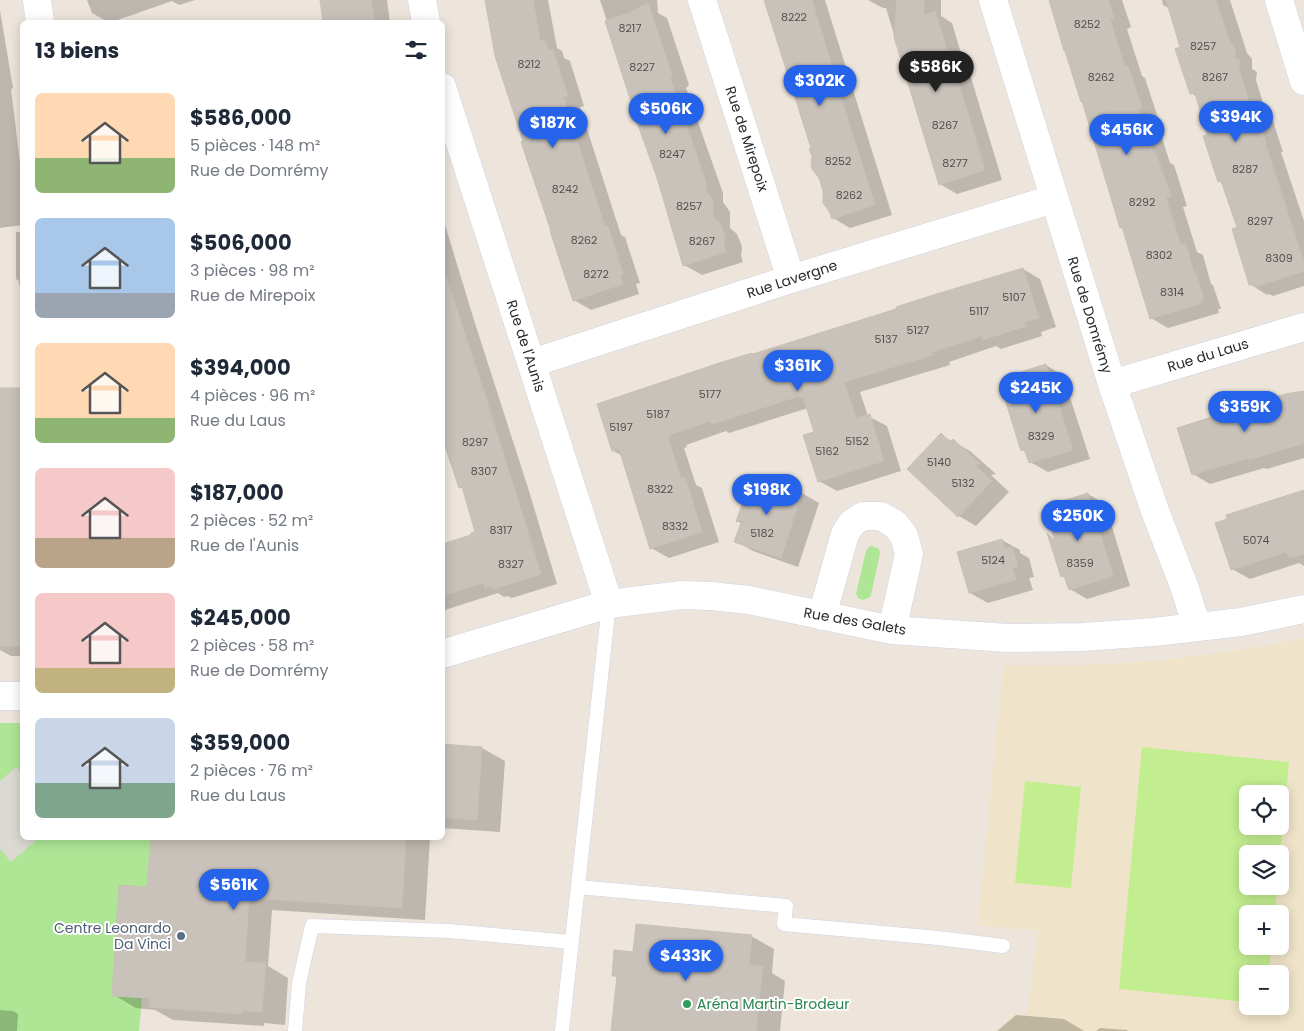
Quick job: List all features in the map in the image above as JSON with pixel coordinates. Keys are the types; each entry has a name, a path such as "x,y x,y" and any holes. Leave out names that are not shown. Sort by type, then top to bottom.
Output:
{"street":[{"path":"37,0 40,20"},
{"path":"422,0 426,20"},
{"name":"Rue de Mirepoix","path":"702,0 791,278"},
{"name":"Rue de Domrémy","path":"993,0 1112,384 1155,511 1198,628"},
{"path":"1278,0 1304,81"},
{"name":"Rue de l'Aunis","path":"445,96 609,604"},
{"name":"Rue Lavergne","path":"532,363 791,278 1053,198"},
{"name":"Rue du Laus","path":"1112,384 1304,327"},
{"path":"822,616 845,534 852,523 863,516 881,516 895,524 904,536 909,554 892,630"},
{"name":"Rue des Galets","path":"445,653 609,604 682,595 749,600 892,630 1007,638 1117,635 1198,628 1241,622 1304,609"},
{"path":"0,696 20,696"}],"lane":[{"path":"562,1031 609,604"},
{"path":"578,886 786,906 784,924 1003,946"},
{"path":"295,1031 299,983 312,926 449,931 571,942"}],"shaded area":[{"path":"1304,638 1304,1031 995,1031 1016,1014 1028,1014 1037,931 978,925 1004,665 1090,665 1156,661 1247,649"},
{"path":"16,767 20,772 20,840 37,840 11,862 0,849 0,781"}],"green space":[{"path":"872,546 879,549 880,553 871,595 869,598 862,600 856,594 866,551"},
{"path":"0,723 20,723 20,840 151,840 147,887 113,996 142,998 139,1031 0,1031"},
{"path":"1142,747 1289,762 1287,785 1239,785 1239,835 1282,835 1281,845 1239,845 1239,895 1276,895 1276,905 1239,905 1239,955 1270,955 1270,965 1239,965 1239,1001 1119,989"},
{"path":"1025,781 1081,787 1071,888 1015,883"}],"building":[{"path":"320,0 371,0 375,20 323,20"},
{"path":"485,0 533,0 540,41 545,40 549,51 553,50 568,96 563,97 605,227 608,226 623,274 620,275 623,284 573,301 495,56"},
{"path":"764,0 812,0 875,205 832,219 823,203 823,191 819,178 812,169 812,156 809,149 811,148"},
{"path":"897,0 924,0 924,15 935,11 947,50 949,50 985,170 939,185 894,37"},
{"path":"1049,0 1108,0 1114,18 1110,19 1125,67 1128,66 1142,108 1139,109 1154,154 1156,154 1171,196 1166,198 1181,245 1186,243 1194,274 1196,274 1204,299 1201,300 1202,303 1150,319"},
{"path":"1166,0 1216,0 1230,42 1235,48 1235,57 1240,61 1239,69 1251,108 1255,107 1304,262 1304,271 1255,287 1254,284 1249,285 1232,229 1237,227 1221,181 1218,182 1203,136 1207,135 1195,93 1190,94 1175,49 1180,47"},
{"path":"648,3 672,75 670,77 706,182 706,191 713,201 713,217 720,223 725,237 724,246 726,252 683,266 657,178 633,111 605,21 629,13"},
{"path":"1023,268 1039,318 1024,322 1026,326 983,340 982,336 932,352 933,355 844,382 856,418 870,414 884,461 818,482 803,435 814,432 803,397 800,398 799,396 726,420 711,424 710,421 669,435 670,438 668,438 681,478 685,477 702,532 650,549 619,449 612,451 597,404 719,363 753,354 896,309 896,307 930,296"},
{"path":"445,277 486,398 541,574 493,589 492,585 485,588 484,583 445,595 445,543 475,532 462,487 459,488 445,446"},
{"path":"1046,364 1073,450 1029,463 1024,448 1021,451 1003,393 1007,392 1002,378"},
{"path":"0,388 20,388 20,646 0,646"},
{"path":"1304,391 1304,443 1192,475 1177,428 1285,394"},
{"path":"941,433 950,442 953,439 980,464 975,465 992,481 958,517 907,469"},
{"path":"755,476 802,492 781,558 734,542 742,520 736,522 748,486 752,487"},
{"path":"1304,490 1304,554 1289,558 1286,552 1231,570 1215,523 1227,519 1226,515"},
{"path":"1088,493 1113,576 1069,590 1064,576 1061,577 1047,533 1055,541 1044,507"},
{"path":"1002,539 1005,549 1012,547 1018,567 1012,568 1016,580 969,593 957,552"},
{"path":"445,744 482,747 477,820 445,817"},
{"name":"Centre Leonardo Da Vinci","path":"151,840 406,840 402,908 249,898 245,962 266,963 262,1012 242,1011 242,1014 149,1007 150,998 112,996 119,885 147,887"},
{"name":"Aréna Martin-Brodeur","path":"636,924 752,935 749,965 763,966 756,1031 611,1031 617,976 612,976 614,950 633,952"}],"place":[{"name":"Centre Leonardo Da Vinci","path":"181,936"},
{"name":"Aréna Martin-Brodeur","path":"687,1004"}]}
